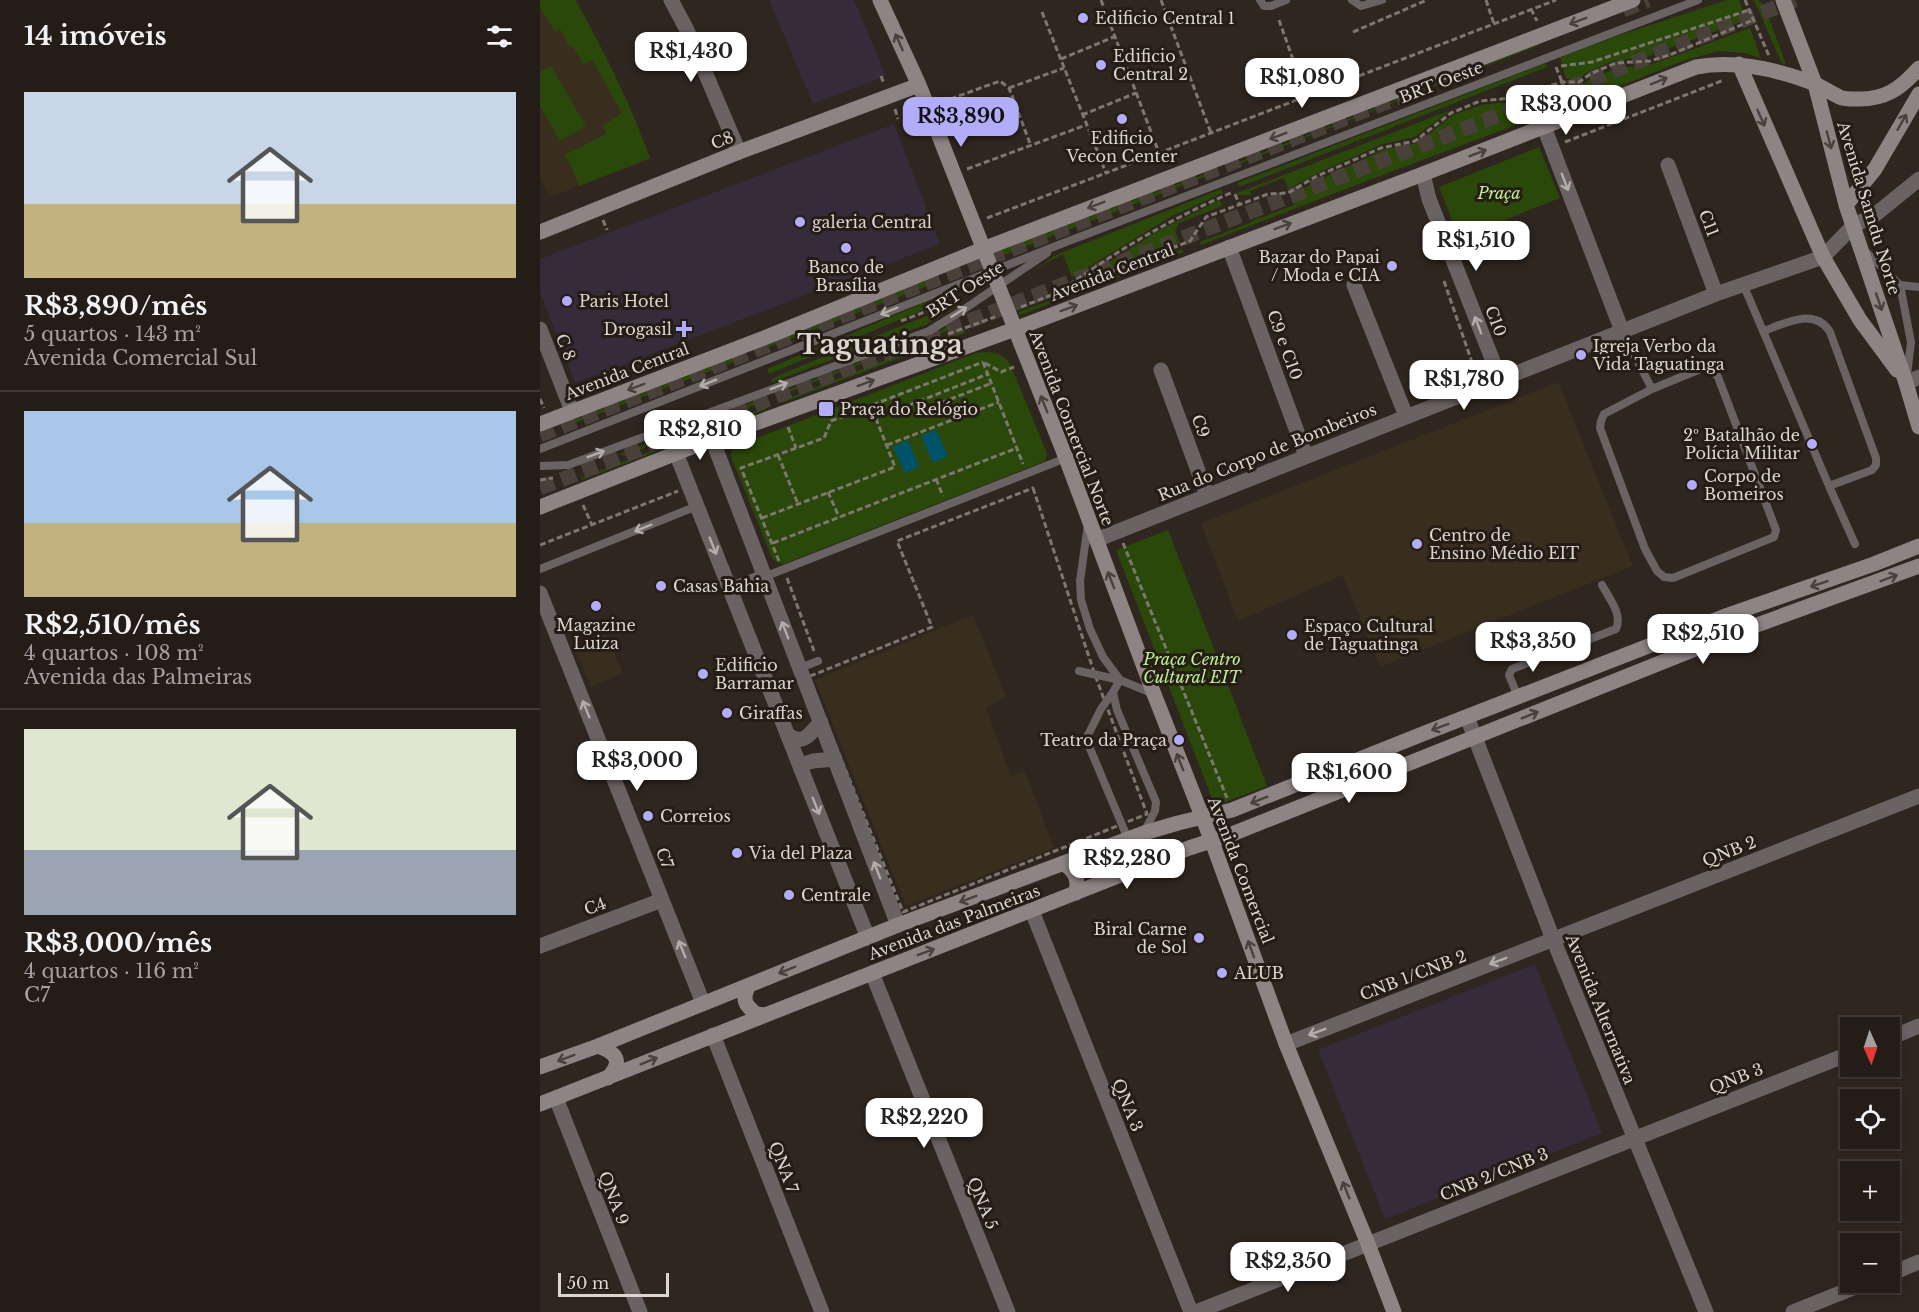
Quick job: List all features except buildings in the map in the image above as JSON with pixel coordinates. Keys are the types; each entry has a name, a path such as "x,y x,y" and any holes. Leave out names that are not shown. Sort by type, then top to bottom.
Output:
{"main road":[{"path":"880,0 919,85 998,286 1014,318"},
{"name":"Avenida Central","path":"540,424 769,336 987,259 1633,0"},
{"name":"Avenida Samdu Norte","path":"1783,0 1815,84 1846,205 1860,247 1912,380 1919,427"},
{"name":"Avenida Central","path":"540,507 1014,318 1228,247 1423,174 1696,67 1715,63 1739,64 1815,84 1843,99 1869,100 1888,95 1908,80 1919,68"},
{"path":"1739,64 1823,257 1860,320 1912,380"},
{"name":"C8","path":"540,232 739,152 919,85"},
{"path":"1846,205 1875,168 1919,94"},
{"name":"Avenida Comercial Norte","path":"1014,318 1096,540"},
{"name":"Avenida Comercial","path":"1096,540 1211,839 1286,1044 1394,1312"},
{"name":"Avenida das Palmeiras","path":"540,1067 598,1046 898,925 1144,833 1202,817 1224,814 1728,615 1919,546"},
{"name":"Avenida das Palmeiras","path":"540,1104 1211,839 1232,834 1736,633 1919,566"},
{"path":"1728,615 1739,617 1741,620 1736,633"},
{"path":"1063,863 1077,876 1076,893"},
{"path":"749,985 745,1001 756,1014 765,1015"},
{"path":"598,1046 611,1051 617,1058 616,1069 608,1078"}],"street":[{"path":"671,0 687,30 739,152"},
{"path":"1544,127 1622,331"},
{"name":"C11","path":"1668,165 1716,294"},
{"name":"C10","path":"1423,174 1429,199 1500,379"},
{"path":"1823,257 1853,226 1876,214 1919,179"},
{"name":"C9 e C10","path":"1228,247 1306,456"},
{"name":"Rua do Corpo de Bombeiros","path":"1096,540 1716,294 1823,257"},
{"path":"1354,285 1406,416"},
{"name":"C 8","path":"540,329 572,411"},
{"name":"C9","path":"1161,370 1207,495"},
{"path":"712,439 898,925"},
{"path":"676,453 868,938"},
{"path":"730,590 764,577"},
{"name":"C7","path":"540,593 703,1003"},
{"name":"Avenida Alternativa","path":"1467,717 1553,939 1706,1312"},
{"path":"787,734 794,740 801,740 821,722"},
{"path":"801,770 804,764 813,761 835,759"},
{"name":"QNB 2","path":"1553,939 1919,796"},
{"name":"C4","path":"540,946 662,900"},
{"name":"QNA 3","path":"1032,911 1191,1312"},
{"name":"CNB 1/CNB 2","path":"1286,1044 1553,939"},
{"name":"QNA 5","path":"872,974 1008,1312"},
{"path":"1900,1034 1919,1026"},
{"name":"QNA 7","path":"713,1035 822,1312"},
{"name":"QNB 3","path":"1633,1138 1840,1057"},
{"name":"QNA 9","path":"556,1098 640,1312"},
{"name":"CNB 2/CNB 3","path":"1196,1312 1633,1138"},
{"path":"1900,1270 1919,1262"},
{"path":"1793,1312 1840,1293"}],"lane":[{"path":"1260,0 1264,6 1271,6 1286,0"},
{"path":"1352,0 1361,6 1382,0"},
{"name":"BRT Oeste","path":"540,448 987,259 1061,244 1698,0"},
{"name":"BRT Oeste","path":"540,466 568,465 929,331 1061,244"},
{"path":"1860,247 1900,285 1915,341 1912,380"},
{"path":"1743,284 1828,486 1855,544"},
{"path":"1900,285 1919,287"},
{"path":"1764,331 1789,321 1807,318 1819,319 1830,332 1876,458 1876,465 1872,470 1828,486"},
{"path":"1622,331 1652,389"},
{"path":"1703,368 1711,369 1719,377 1773,520 1776,530 1774,537 1673,578 1664,577 1657,572 1645,549 1600,428 1604,414 1652,389 1703,368"},
{"path":"764,577 1066,458"},
{"path":"540,569 697,506"},
{"path":"1088,520 1080,581 1081,600 1090,629 1103,657 1120,680"},
{"path":"1518,697 1509,675 1512,669 1616,629 1619,622 1618,616 1602,585"},
{"path":"800,668 818,661"},
{"path":"1079,671 1120,680 1154,694"},
{"path":"1120,680 1086,739 1128,839"},
{"path":"1113,692 1117,710 1156,802 1155,811 1144,833"}],"path":[{"path":"1101,0 1159,153"},
{"path":"1161,0 1211,133"},
{"path":"1353,32 1427,0"},
{"path":"1486,0 1494,24"},
{"path":"983,219 1556,0"},
{"path":"1745,0 1775,72"},
{"path":"1532,9 1538,26"},
{"path":"1549,69 1592,62 1749,9"},
{"path":"1042,12 1106,173"},
{"path":"1279,20 1306,96"},
{"path":"1058,293 1190,242 1206,217 1268,194 1288,193 1315,177 1381,148 1415,141 1452,113 1480,101 1512,98 1562,82 1579,82 1592,73 1616,63 1650,62 1753,20"},
{"path":"1060,59 1116,36"},
{"path":"1556,67 1571,104"},
{"path":"1009,88 1064,68"},
{"path":"1565,142 1728,78"},
{"path":"938,103 1000,81 1009,88 1031,147"},
{"path":"1082,115 1136,93"},
{"path":"1465,102 1475,98"},
{"path":"964,171 1086,124"},
{"path":"1014,318 1058,293 1095,267 1171,221 1240,189"},
{"path":"1235,194 1239,204"},
{"path":"1440,271 1477,377"},
{"path":"964,328 969,326"},
{"path":"983,362 1001,372"},
{"path":"772,544 1017,448 983,362"},
{"path":"818,661 741,468 824,438 831,421 983,362"},
{"path":"902,408 988,374"},
{"path":"925,409 992,383"},
{"path":"887,445 999,402"},
{"path":"762,518 895,467 871,406"},
{"path":"788,427 796,448"},
{"path":"778,454 798,504"},
{"path":"1033,488 1095,675 1147,814 903,912 808,677 932,627 897,541 1033,488"},
{"path":"540,546 683,489"},
{"path":"828,492 839,517"},
{"path":"583,503 592,525"},
{"path":"1118,530 1233,810"}],"shaded area":[{"path":"540,0 577,0 625,95 651,159 550,197 540,179"},
{"path":"769,0 854,0 886,76 813,104"},
{"path":"894,124 940,244 575,383 540,292 540,259"},
{"name":"Centro de Ensino Médio EIT","path":"1558,382 1633,566 1380,667 1343,575 1238,621 1201,523"},
{"path":"973,615 1006,697 986,708 1011,776 1025,771 1054,848 906,906 815,680"},
{"path":"606,635 623,673 591,687 574,648"},
{"path":"1535,964 1602,1133 1385,1219 1318,1050"}],"green space":[{"path":"540,0 575,0 616,77 650,158 579,186 565,155 607,133 603,126 622,113 592,60 583,64 573,47 570,48 560,29 555,32 540,7"},
{"path":"1727,0 1739,0 1746,20 1646,57 1613,61 1586,73 1577,81 1566,78 1560,57"},
{"path":"1754,0 1764,5 1785,64 1782,64"},
{"path":"1750,28 1761,58 1744,53 1718,51 1680,62 1575,104 1574,99 1577,92 1588,80 1617,68 1650,65"},
{"path":"1539,44 1229,168 1228,166"},
{"path":"1546,63 1547,67 1239,187 1237,183"},
{"path":"551,66 586,126 560,141 540,106 540,72"},
{"path":"1546,89 1552,90 1559,109 1201,245 1200,242 1294,205 1291,195 1321,179 1385,149 1417,143 1453,115 1481,105 1517,101"},
{"path":"1451,110 1415,137 1383,144 1288,189 1284,178 1250,191 1251,195 1238,195 1237,193"},
{"name":"Praça","path":"1539,147 1560,198 1459,238 1439,187"},
{"path":"1216,170 1217,172 996,258 994,251"},
{"path":"1221,189 1223,193 1172,216 1072,277 1063,254 1035,269 1056,255"},
{"path":"1220,200 1222,206 1179,223 1175,231 1180,243 1067,288 1160,230"},
{"path":"1182,249 1184,252 1020,315 1018,312 1060,297"},
{"path":"932,276 935,283 764,349 763,346"},
{"path":"940,296 942,302 769,374 767,369"},
{"path":"957,302 958,306 925,325 772,382 771,379 945,309 944,307"},
{"path":"960,319 962,325 781,395 779,393 938,332"},
{"path":"964,329 965,333 782,403 781,401"},
{"name":"Praça do Relógio","path":"986,352 1000,355 1010,364 1047,453 1045,461 784,564 772,558 732,459 731,453 734,447 976,353"},
{"path":"742,354 744,358 562,428 560,425"},
{"path":"763,398 765,401 624,456 620,454"},
{"path":"766,407 767,409 582,480 581,478"},
{"name":"Praça Centro Cultural EIT","path":"1168,530 1267,786 1215,806 1116,550"}],"water":[{"path":"936,430 948,456 933,463 921,436"},
{"path":"908,440 919,467 905,473 893,447"}],"tunnel":[{"path":"1623,10 1648,0"},
{"path":"540,488 1795,0"},
{"path":"540,435 1407,94"}],"place":[{"name":"Edificio Central 1","path":"1083,18"},
{"name":"Edificio Central 2","path":"1101,65"},
{"name":"Edificio Vecon Center","path":"1122,119"},
{"name":"galeria Central","path":"800,222"},
{"name":"Banco de Brasília","path":"846,248"},
{"name":"Bazar do Papai / Moda e CIA","path":"1392,266"},
{"name":"Paris Hotel","path":"567,301"},
{"name":"Drogasil","path":"684,329"},
{"name":"Igreja Verbo da Vida Taguatinga","path":"1581,355"},
{"name":"Praça do Relógio","path":"826,409"},
{"name":"2º Batalhão de Polícia Militar","path":"1812,444"},
{"name":"Corpo de Bomeiros","path":"1692,485"},
{"name":"Centro de Ensino Médio EIT","path":"1417,544"},
{"name":"Casas Bahia","path":"661,586"},
{"name":"Magazine Luiza","path":"596,606"},
{"name":"Espaço Cultural de Taguatinga","path":"1292,635"},
{"name":"Edificio Barramar","path":"703,674"},
{"name":"Giraffas","path":"727,713"},
{"name":"Teatro da Praça","path":"1179,740"},
{"name":"Correios","path":"648,816"},
{"name":"Via del Plaza","path":"737,853"},
{"name":"Centrale","path":"789,895"},
{"name":"Biral Carne de Sol","path":"1199,938"},
{"name":"ALUB","path":"1222,973"}],"district":[{"name":"Taguatinga","path":"880,344"}]}
